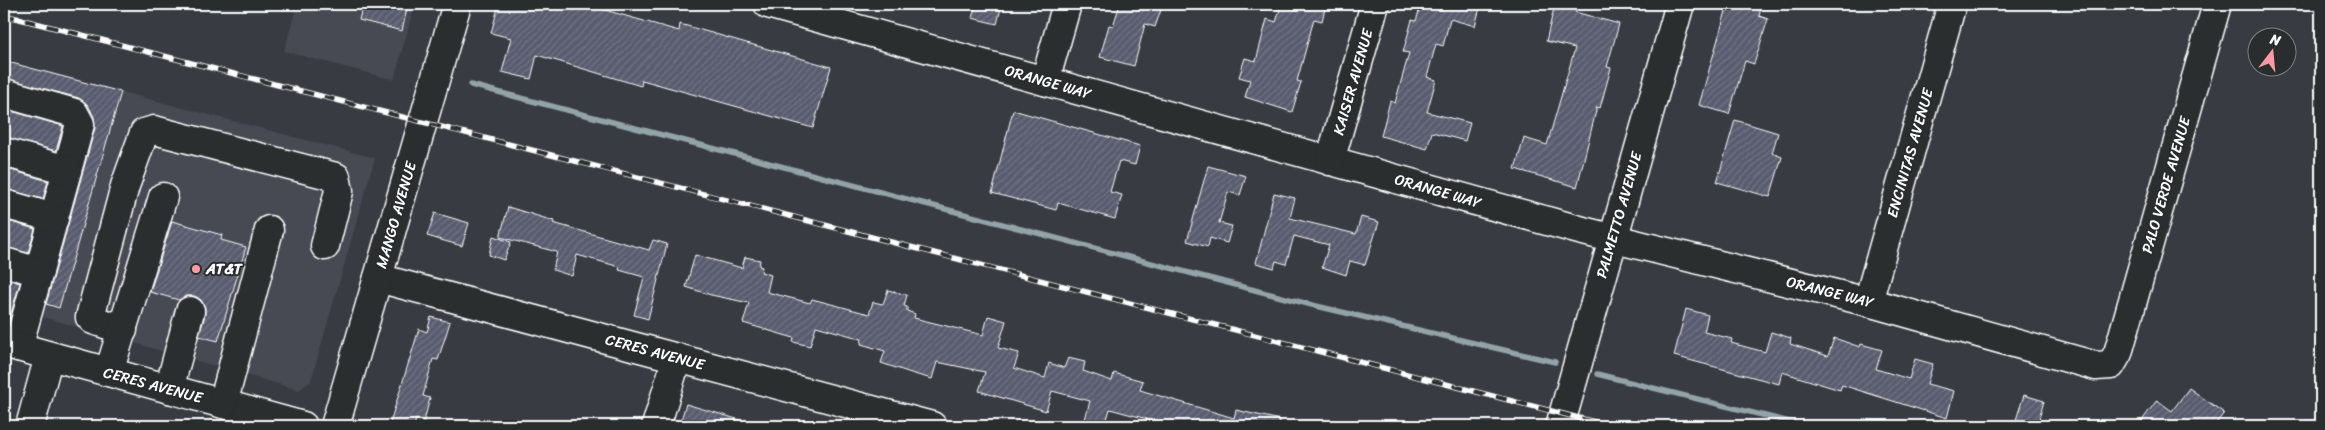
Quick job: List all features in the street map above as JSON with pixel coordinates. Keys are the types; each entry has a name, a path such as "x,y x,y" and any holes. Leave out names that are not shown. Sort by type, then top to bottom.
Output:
{"street":[{"name":"MANGO AVENUE","path":"335,426 457,4"},
{"name":"ORANGE WAY","path":"768,4 1583,231 1868,302 2096,366 2111,365"},
{"path":"1045,81 1067,4"},
{"name":"KAISER AVENUE","path":"1330,160 1375,4"},
{"name":"PALMETTO AVENUE","path":"1560,426 1680,4"},
{"name":"ENCINITAS AVENUE","path":"1868,302 1952,4"},
{"name":"PALO VERDE AVENUE","path":"2111,365 2118,353 2217,4"},
{"path":"4,93 74,113 80,124 39,272 11,345"},
{"path":"123,330 93,320 90,317 125,186 144,134 154,130 336,177 339,191 325,246"},
{"path":"4,152 67,170"},
{"path":"109,372 163,198"},
{"path":"4,204 54,218"},
{"path":"223,404 269,230"},
{"path":"4,262 39,272"},
{"name":"CERES AVENUE","path":"378,278 932,426"},
{"path":"169,389 190,311"},
{"name":"CERES AVENUE","path":"11,345 303,426"},
{"path":"30,426 49,356"},
{"path":"656,426 677,358"}],"shaded area":[{"path":"297,4 415,4 394,80 284,51"},
{"path":"4,61 375,158 311,381 299,390 4,306"}],"building":[{"path":"363,4 408,4 402,31 359,20"},
{"path":"499,4 584,4 679,31 680,24 831,67 813,128 642,80 641,86 537,55 531,79 502,72 511,38 491,33"},
{"path":"976,4 1002,4 997,24 972,18"},
{"path":"1120,4 1163,4 1155,27 1145,24 1134,66 1100,57 1109,25 1113,26"},
{"path":"1278,4 1326,4 1322,21 1314,19 1297,81 1301,82 1292,112 1245,97 1250,80 1239,77 1245,58 1256,61 1267,19 1276,22 1280,9 1277,9"},
{"path":"1412,4 1481,4 1475,26 1450,19 1443,46 1436,44 1427,77 1436,80 1427,112 1470,123 1465,141 1432,132 1427,149 1381,136 1390,101 1395,103 1409,53 1403,52 1412,20 1416,21 1419,11 1411,9"},
{"path":"1555,4 1578,4 1575,12 1619,24 1607,67 1611,68 1600,108 1597,107 1577,187 1515,169 1524,138 1547,145 1575,48 1546,41"},
{"path":"1728,4 1762,4 1759,16 1768,19 1754,64 1745,61 1729,114 1699,105"},
{"path":"4,61 121,92 59,308 46,304 95,128 94,117 88,105 79,98 4,78"},
{"path":"4,109 63,126 56,151 4,137"},
{"path":"1013,110 1140,146 1135,165 1119,161 1110,192 1122,195 1115,219 1058,203 1056,210 992,193"},
{"path":"1735,120 1778,133 1772,153 1782,157 1770,197 1717,182"},
{"path":"1208,166 1246,176 1240,195 1228,192 1219,223 1232,226 1227,243 1210,238 1208,247 1187,241"},
{"path":"4,168 48,181 43,199 4,189"},
{"path":"1274,193 1295,198 1290,218 1356,234 1361,217 1379,222 1365,265 1350,261 1346,275 1322,267 1329,245 1294,236 1286,264 1276,261 1274,268 1256,263"},
{"path":"508,207 554,221 553,223 649,250 653,240 667,244 648,319 634,315 644,277 619,270 620,267 577,255 572,276 553,270 557,252 500,237"},
{"path":"435,213 469,223 462,246 427,236"},
{"path":"4,220 35,229 28,253 4,247"},
{"name":"AT&T","path":"172,221 222,235 221,240 246,247 218,341 199,336 205,315 205,307 201,300 195,296 186,296 179,300 150,292"},
{"path":"493,236 511,242 504,260 489,255"},
{"path":"695,255 742,268 745,257 760,260 761,272 771,275 767,292 810,303 812,299 869,314 873,302 883,304 888,290 907,295 904,306 907,307 907,311 915,314 914,318 983,335 988,316 1006,321 998,348 1019,353 1014,368 1045,378 1049,363 1064,368 1068,358 1085,362 1083,371 1112,381 1114,373 1143,381 1140,390 1234,418 1236,410 1280,420 1280,426 1165,426 1110,409 1105,426 1097,426 1084,423 1090,401 1052,391 1046,411 979,391 985,372 937,362 932,379 881,363 885,351 861,344 862,339 816,326 810,346 793,342 794,338 743,323 749,303 711,295 686,287"},
{"path":"4,278 20,283 8,323 4,322"},
{"path":"1686,309 1708,315 1704,332 1732,339 1731,343 1765,352 1771,332 1791,338 1790,344 1828,356 1834,338 1860,347 1861,344 1882,350 1876,369 1909,379 1915,359 1933,364 1927,384 1954,391 1947,418 1842,385 1840,390 1782,372 1779,384 1674,356"},
{"path":"431,317 450,322 438,360 433,359 423,396 430,398 424,421 416,419 414,426 389,426 419,329 427,332"},
{"path":"2189,388 2224,413 2214,426 2138,426 2157,400 2172,411"},
{"path":"2024,395 2044,401 2037,426 2014,426"},
{"path":"686,404 747,422 747,426 679,426"}],"waterway":[{"path":"471,85 1312,305 1555,362"},
{"path":"1597,374 1806,426"}],"railway":[{"path":"4,15 1610,426"}],"place":[{"name":"AT&T","path":"196,269"}]}
